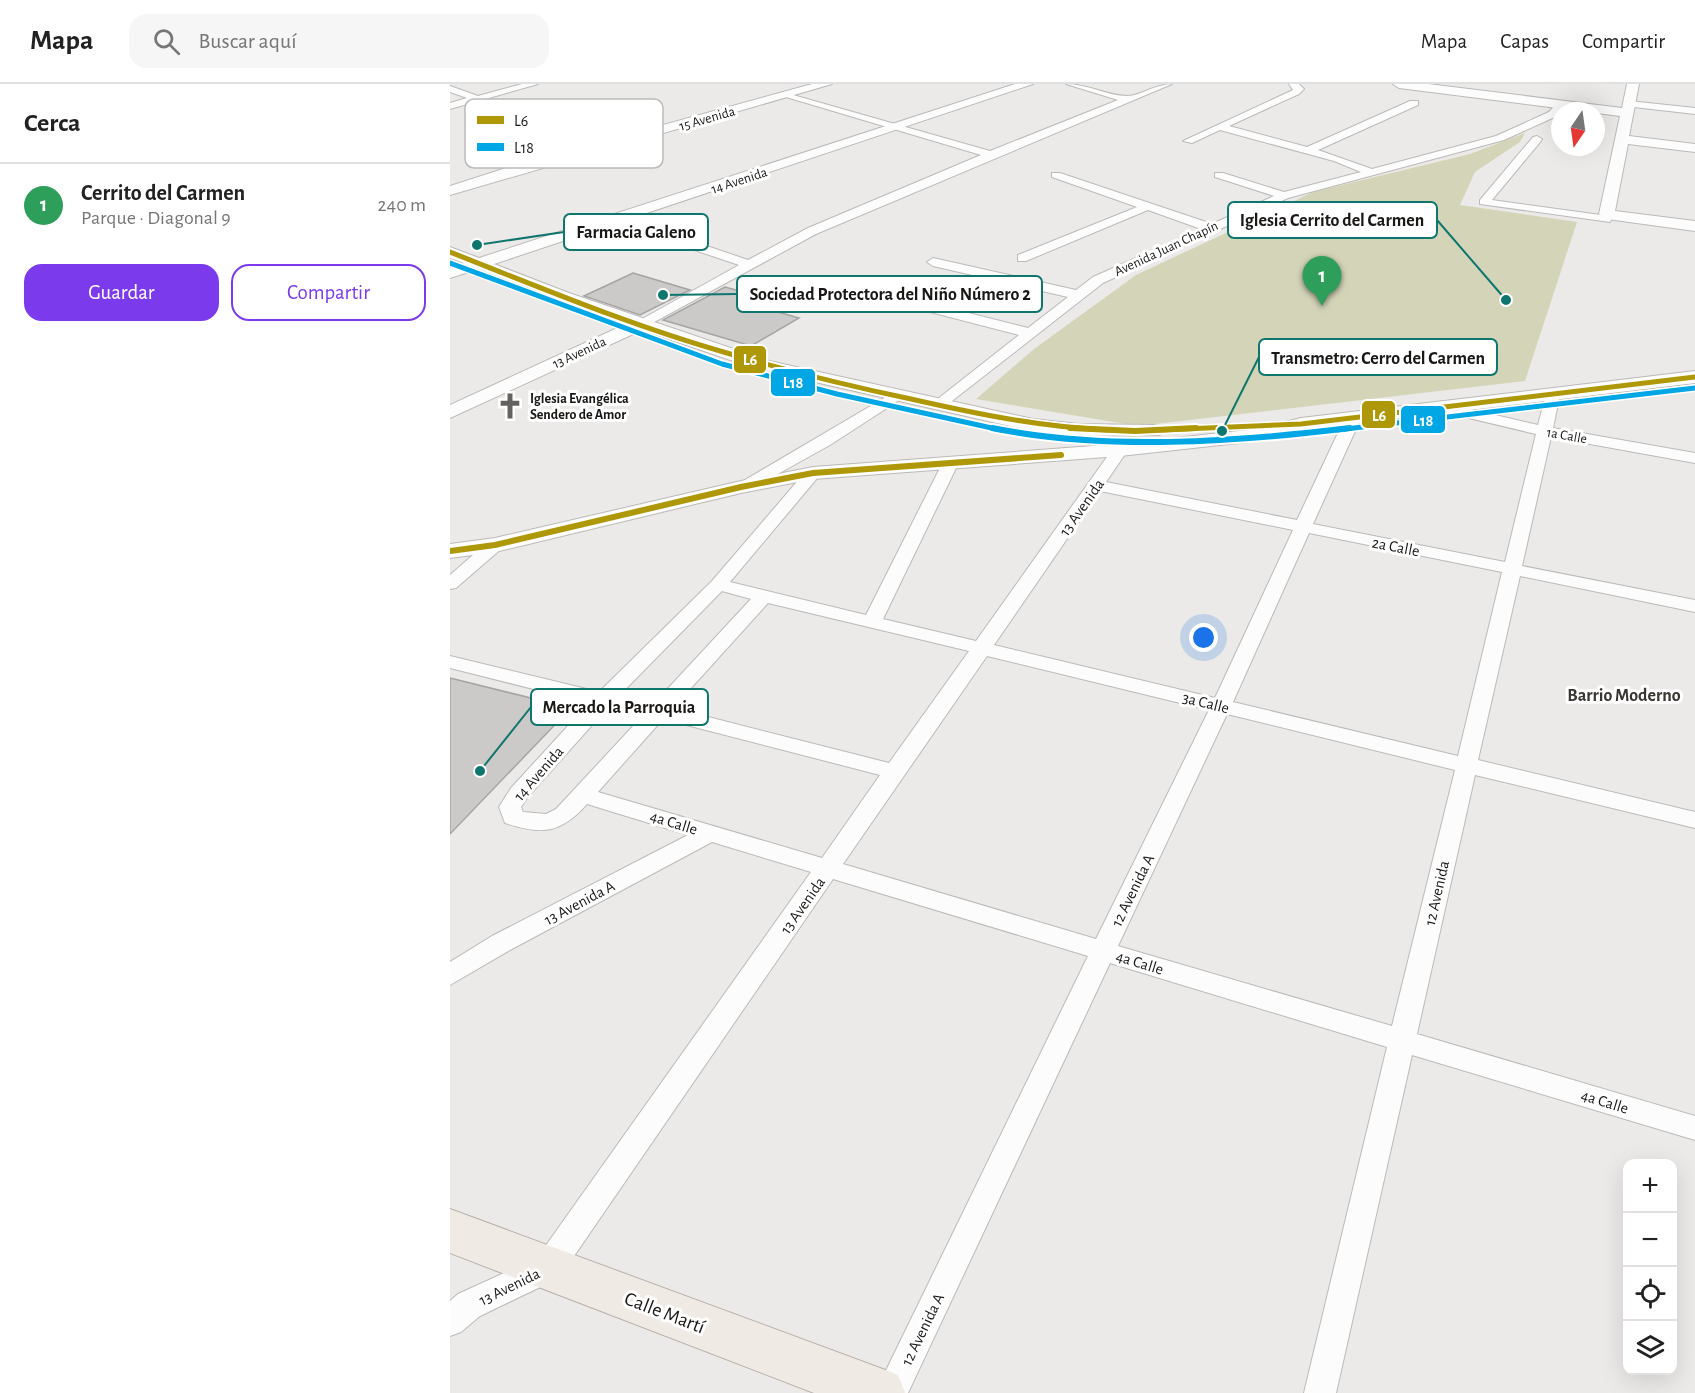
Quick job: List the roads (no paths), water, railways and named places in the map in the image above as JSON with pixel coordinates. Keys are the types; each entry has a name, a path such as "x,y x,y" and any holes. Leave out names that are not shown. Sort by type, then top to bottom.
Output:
{"highway":[{"name":"Calle Martí","path":"450,1231 880,1393"}],"street":[{"path":"450,89 478,99 533,84"},
{"name":"15 Avenida","path":"663,131 826,84"},
{"name":"14 Avenida","path":"450,273 618,220 1027,84"},
{"path":"1071,84 1129,100"},
{"name":"13 Avenida","path":"450,412 640,324 812,231 991,154 1167,84"},
{"path":"1188,141 1296,92 1299,88 1294,84"},
{"path":"1399,84 1551,104"},
{"path":"1607,216 1633,84"},
{"path":"789,95 991,154"},
{"path":"450,106 465,102"},
{"path":"1308,151 1414,104"},
{"path":"1605,107 1695,111"},
{"name":"Avenida Juan Chapín","path":"938,405 1098,280 1284,196 1368,171 1500,138 1551,115"},
{"path":"1220,127 1308,151 1368,171"},
{"path":"1537,139 1484,202 1695,226"},
{"path":"1621,139 1695,148"},
{"name":"15 Avenida","path":"450,191 522,168"},
{"path":"1056,175 1211,228"},
{"path":"1219,175 1284,196"},
{"path":"1022,258 1149,206"},
{"path":"618,220 750,265"},
{"path":"450,252 640,324 764,365 1033,425 1078,430 1125,432 1246,424 1301,424 1695,377"},
{"path":"933,262 1079,295"},
{"path":"858,289 1030,333"},
{"name":"12 Avenida","path":"1320,1393 1553,394"},
{"path":"741,487 824,442 896,396"},
{"name":"1a Calle","path":"1440,407 1543,431 1695,458"},
{"name":"12 Avenida A","path":"891,1393 1221,706 1353,418"},
{"path":"450,551 495,545 741,487 813,473 1120,450 1257,435 1301,424"},
{"name":"13 Avenida","path":"450,1321 470,1305 548,1268 1120,450"},
{"path":"872,622 950,464"},
{"name":"14 Avenida","path":"764,596 585,796 554,822 526,822 513,817 510,807 519,793 603,700 718,585 813,473"},
{"name":"2a Calle","path":"1097,485 1695,606"},
{"path":"450,584 495,545"},
{"name":"3a Calle","path":"718,585 1695,820"},
{"path":"450,662 603,700"},
{"path":"659,711 896,772"},
{"name":"4a Calle","path":"585,796 1695,1128"},
{"name":"13 Avenida A","path":"450,975 501,943 711,834"}],"place":[{"name":"Farmacia Galeno","path":"477,245"},
{"name":"Sociedad Protectora del Niño Número 2","path":"663,295"},
{"name":"Iglesia Cerrito del Carmen","path":"1506,300"},
{"name":"Cerrito del Carmen","path":"1322,306"},
{"name":"Iglesia Evangélica Sendero de Amor","path":"510,406"},
{"name":"Transmetro: Cerro del Carmen","path":"1222,431"},
{"name":"Mercado la Parroquia","path":"480,771"}],"district":[{"name":"Barrio Moderno","path":"1624,695"}]}
